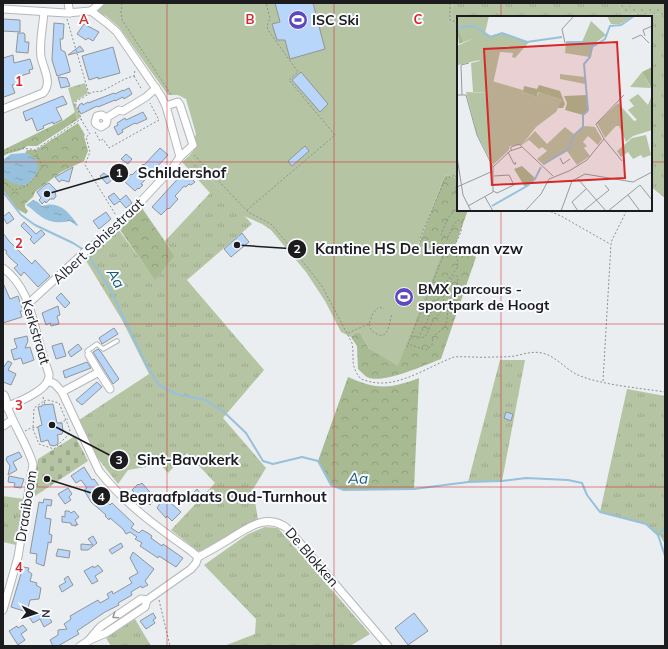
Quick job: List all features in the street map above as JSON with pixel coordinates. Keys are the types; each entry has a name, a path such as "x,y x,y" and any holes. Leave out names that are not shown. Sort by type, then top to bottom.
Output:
{"street":[{"path":"68,3 68,13"},
{"path":"3,10 68,13 91,11 100,3"},
{"path":"91,11 117,32 156,88 166,106 180,158"},
{"path":"3,109 43,93 47,87 47,80 41,56 44,12"},
{"path":"106,118 146,97 156,88"},
{"name":"Albert Sohiestraat","path":"29,303 89,248 108,235 121,223 193,145 178,102 174,102 166,106"},
{"name":"Kerkstraat","path":"3,268 16,280 24,291 29,303 49,374 48,381 40,389 20,402 5,401"},
{"path":"89,355 110,389"},
{"path":"80,646 88,641 100,626 141,599 147,600 157,594 191,569 196,563 198,557 192,551 146,519 107,482 99,471 62,392 99,372"},
{"name":"Kerkstraat","path":"48,381 55,384 62,392"},
{"name":"Draaiboom","path":"3,610 18,557 33,464 31,456 12,420 5,401"},
{"path":"3,426 12,420"},
{"name":"De Blokken","path":"198,557 252,525 264,522 282,524 288,529 388,646"}],"lane":[{"path":"89,355 87,351 97,344 103,350 117,341"}],"path":[{"path":"122,3 120,12 122,20 173,95 166,106"},
{"path":"246,211 335,135 289,80 298,72 268,30 267,26 270,18 266,3"},
{"path":"450,3 450,20 457,22"},
{"path":"68,13 89,94"},
{"path":"95,131 100,141 104,139 109,148 159,120 134,76 136,66"},
{"path":"121,223 85,165 90,152 86,137 90,134 75,102 92,92 100,92 124,79 134,76"},
{"path":"3,155 27,148 35,150 82,119"},
{"path":"3,181 13,190 18,190 33,182 42,166 35,150"},
{"path":"186,151 192,153 246,211 271,224 322,286 348,333 354,352 353,368 361,379 380,383 394,382 454,357 515,356 530,352 540,352 547,354 580,376 603,382 665,392"},
{"path":"457,174 446,179 441,187 420,241 443,252 444,254 408,344 426,350 432,345 433,337 446,326 448,322 446,314 449,302 458,283 458,277 454,275 451,279 450,285 443,295 444,304 440,313 433,321 425,337 420,338 419,336 430,313 434,310 444,284 457,268 458,263 454,247 461,232 462,223 458,220 451,228 448,236 441,235 447,219 457,208"},
{"path":"457,185 455,194 457,195"},
{"path":"549,211 567,219 610,244"},
{"path":"603,382 610,244 626,211"},
{"path":"348,333 369,324 376,309 379,307 384,309"},
{"path":"369,324 374,333 380,336 384,335 387,332 392,314"},
{"path":"40,389 45,405"},
{"path":"48,400 58,403 70,430 68,435 54,450 39,444 33,428 34,408 48,400"},
{"path":"19,434 39,427"},
{"path":"157,594 162,608 170,646"}],"green space":[{"path":"105,3 453,3 451,19 457,21 457,178 445,175 418,245 443,252 398,366 369,349 360,332 355,333 351,337 341,332 325,301 306,272 271,230 244,216 189,156 194,150 194,140 196,134 186,99 178,95 168,95 119,27 98,11 100,6"},
{"path":"453,3 619,3 623,13 665,15 665,198 652,188 652,16 457,16 457,21 451,19"},
{"path":"619,3 665,3 665,15 623,13"},
{"path":"626,3 665,3 665,9 629,6"},
{"path":"85,83 88,93 74,102 81,117 77,120 68,88"},
{"path":"75,112 77,120 37,146 27,146 21,150 3,156 3,150 64,120"},
{"path":"78,123 85,135 88,151 84,161 61,172 35,192 33,197 25,204 28,211 26,214 17,209 3,190 3,175 4,177 25,185 34,177 35,174 34,158 25,153 27,150 36,150"},
{"path":"189,156 252,224 187,280 264,370 223,418 266,468 253,489 258,520 234,532 203,551 198,551 171,530 215,483 187,453 168,473 157,461 146,467 128,470 118,484 96,456 79,420 149,374 122,320 85,259 89,257 118,229 155,279 175,256 165,241 210,193 182,162"},
{"path":"445,175 457,178 457,211 468,211 455,246 476,257 441,359 392,376 374,379 367,377 358,369 357,346 351,337 355,333 360,332 369,349 443,252 418,246"},
{"path":"142,208 175,256 155,280 120,230"},
{"path":"500,360 525,360 502,481 468,482"},
{"path":"348,377 376,386 391,386 419,378 414,489 344,490 331,485 318,461"},
{"path":"627,389 665,396 665,544 660,536 646,524 600,512"},
{"path":"75,436 88,461 32,498 38,459"},
{"path":"3,496 24,499 16,545 3,542"},
{"path":"265,527 278,528 370,634 350,646 224,646 255,634 256,619 204,565 248,534"},
{"path":"135,619 151,646 111,646 106,638"}],"water":[{"path":"25,153 33,157 38,166 34,177 31,180 25,185 18,185 7,180 3,175 3,160 11,154"},
{"path":"33,200 42,206 54,205 63,208 78,225 77,226 70,221 53,222 42,217 26,205"}],"building":[{"path":"275,3 313,3 325,49 290,59 285,40 277,40 272,24 280,22"},
{"path":"3,19 20,20 20,32 3,31"},
{"path":"54,23 64,24 63,39 60,39 61,50 65,52 70,70 70,72 57,76 52,60"},
{"path":"84,24 99,32 93,41 88,38 86,40 77,34"},
{"path":"18,33 24,33 25,42 29,42 28,53 16,52"},
{"path":"80,46 84,51 68,55"},
{"path":"113,47 120,73 89,80 82,56"},
{"path":"13,55 14,63 30,59 33,69 29,70 30,73 17,77 19,83 12,85 15,93 4,97 3,58"},
{"path":"301,72 328,104 320,112 292,80"},
{"path":"58,77 67,78 70,86 61,88"},
{"path":"129,88 132,94 124,99 123,97 98,107 97,106 81,114 78,109 79,105 82,103 83,105"},
{"path":"63,96 67,104 56,108 62,120 43,126 44,128 37,131 32,118 26,121 23,112"},
{"path":"143,112 147,119 122,130 123,132 118,135 114,127 118,125 117,123 125,118 126,120"},
{"path":"305,146 309,151 292,166 288,161"},
{"path":"160,148 168,155 141,184 143,185 135,191 124,181 143,164 144,165"},
{"path":"126,154 132,159 128,164 121,159"},
{"path":"73,167 69,182 62,180 59,182 55,177"},
{"path":"184,172 195,182 186,187 184,186 175,196 178,199 161,215 152,207"},
{"path":"104,173 112,180 107,184 100,176"},
{"path":"49,183 57,191 55,192 56,196 54,199 50,199 46,203 45,201 42,204 39,200 41,198 37,192"},
{"path":"114,193 120,200 126,195 132,203 126,208 120,201 114,205 108,197"},
{"path":"9,212 14,219 7,224 3,217"},
{"path":"106,212 111,219 99,229 93,221"},
{"path":"24,222 36,234 41,230 45,234 34,244 30,239 32,237 21,226"},
{"path":"3,233 32,264 35,260 50,276 38,287 24,272 21,276 14,268 18,265 6,253 7,251 3,249"},
{"path":"242,233 249,242 231,257 224,249"},
{"path":"3,283 10,299 18,296 23,311 20,311 22,317 3,323"},
{"path":"61,293 70,303 65,308 56,298"},
{"path":"58,306 60,315 57,316 59,324 51,326 50,323 46,325 42,313"},
{"path":"114,328 118,334 102,344 99,338"},
{"path":"27,336 28,341 25,348 30,347 34,360 23,364 21,358 14,360 11,350 17,348 14,339"},
{"path":"62,343 66,356 56,359 52,346"},
{"path":"78,344 82,349 71,357 68,352"},
{"path":"98,349 119,379 113,384 93,352"},
{"path":"8,361 12,363 8,370 16,374 11,385 3,382 3,368"},
{"path":"87,362 91,368 65,378 63,371"},
{"path":"97,382 102,387 82,405 76,400"},
{"path":"53,404 57,423 62,423 63,431 62,434 57,435 58,444 54,446 50,445 48,440 41,442 38,428 42,425 38,407"},
{"path":"506,412 513,414 511,421 504,418"},
{"path":"19,452 22,457 13,462 17,470 8,475 10,466 6,460 7,457"},
{"path":"84,467 92,480 94,479 99,486 95,490 110,505 112,503 134,524 131,528 139,533 142,530 148,533 152,536 151,538 162,546 163,544 183,558 176,567 159,556 158,558 140,546 142,543 135,539 137,537 130,532 126,534 123,529 110,518 109,520 105,516 106,515 91,502 84,490 87,488 81,480 76,483 71,476"},
{"path":"9,476 24,479 21,488 14,487 15,483 8,482"},
{"path":"142,483 155,498 150,505 143,498 141,500 132,490 138,484 139,485"},
{"path":"68,488 72,494 69,497 71,500 65,504 58,494"},
{"path":"197,489 200,493 190,504 186,501"},
{"path":"164,497 181,512 172,521 167,516 166,518 157,508"},
{"path":"44,499 52,500 51,506 47,505 45,518 51,519 49,534 52,535 51,543 48,542 44,566 36,563 37,554 30,553 39,502 43,503"},
{"path":"65,511 69,511 71,513 74,511 79,517 75,520 78,525 76,524 76,526 71,525 71,523 62,522 62,516 65,517"},
{"path":"93,536 97,543 88,550 81,550 81,544 93,545 88,539"},
{"path":"121,543 123,547 112,554 109,550"},
{"path":"58,549 70,551 69,558 56,556"},
{"path":"133,552 154,569 145,581 148,585 142,588 141,586 131,592 132,595 118,603 119,605 105,612 77,631 79,634 58,646 53,646 50,640 58,635 58,630 67,629 64,624 71,619 70,616 98,600 100,603 109,598 107,594 112,591 113,594 132,583 129,578 138,573 130,558"},
{"path":"98,565 103,571 95,576 98,581 92,584 84,571"},
{"path":"23,567 29,568 28,571 32,574 30,581 37,583 36,585 41,588 39,599 30,600 27,612 11,607"},
{"path":"68,576 73,585 62,592 59,586 66,582 64,579"},
{"path":"39,612 41,615 44,613 46,618 48,616 52,622 44,627 40,619 33,623 29,617"},
{"path":"153,613 156,618 153,620 155,623 146,629 140,621"},
{"path":"414,613 428,631 408,645 395,628"},
{"path":"23,625 27,630 21,634 25,640 18,645 9,631 17,626 18,628"}],"waterway":[{"name":"Aa","path":"3,192 21,215 35,225 73,243 84,250"},
{"name":"Aa","path":"89,257 109,287 147,366 159,385 176,394 205,400 224,412 246,433 263,461 273,464 302,457 318,461 331,485 344,490 414,489 468,482 502,481 526,478 568,480 582,483 587,495 600,512 646,524 658,535 665,556"},
{"path":"658,535 665,526"}],"place":[{"name":"ISC Ski","path":"298,20"},
{"name":"Schildershof","path":"47,194"},
{"name":"Kantine HS De Liereman vzw","path":"237,245"},
{"name":"BMX parcours - sportpark de Hoogt","path":"404,297"},
{"name":"Sint-Bavokerk","path":"52,425"},
{"name":"Begraafplaats Oud-Turnhout","path":"47,479"}]}
